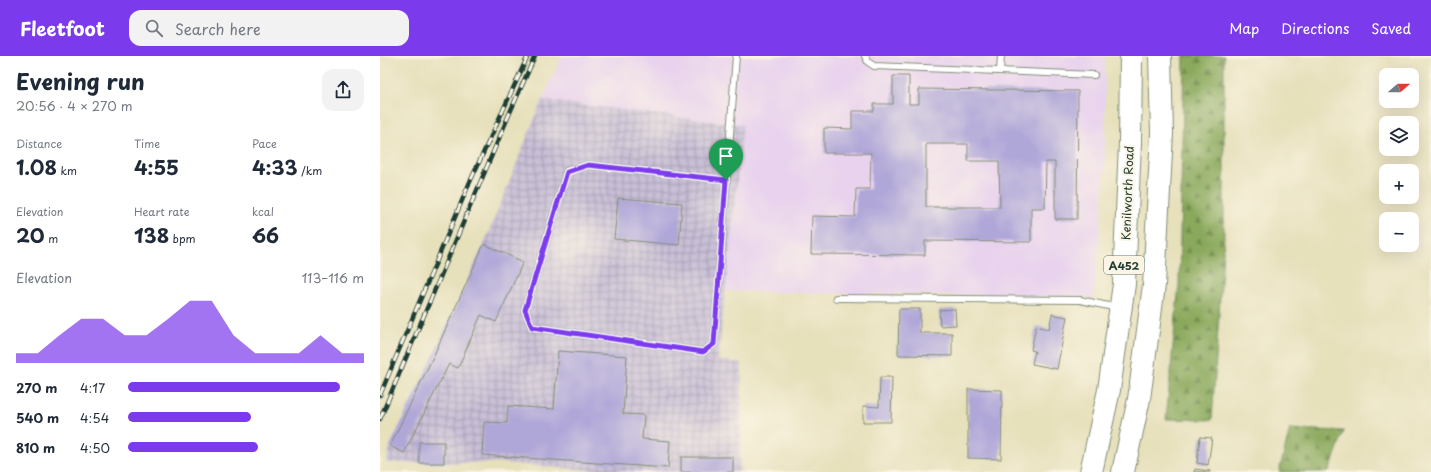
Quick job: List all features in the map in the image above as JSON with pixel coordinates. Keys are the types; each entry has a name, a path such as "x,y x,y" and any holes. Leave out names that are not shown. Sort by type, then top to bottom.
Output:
{"highway":[{"name":"Kenilworth Road","path":"1091,472 1109,390 1124,276 1130,143 1131,56"},
{"name":"A452","path":"1123,472 1139,400 1154,285 1162,133 1160,56"}],"lane":[{"path":"726,180 588,165 567,172 525,310 532,327 703,352 714,344 736,56"},
{"path":"865,56 868,62 874,66 1094,75"},
{"path":"1000,56 1000,71"},
{"path":"836,298 1080,300 1120,308"}],"shaded area":[{"path":"562,56 1105,56 1105,169 1094,298 725,291 743,126 542,100"},
{"path":"542,100 743,125 718,360 742,363 740,472 612,472 502,463 386,463 390,446 433,357 484,244"}],"green space":[{"path":"1184,56 1224,56 1224,238 1212,420 1166,419 1179,284"},
{"path":"1290,429 1344,431 1329,472 1279,472"}],"building":[{"path":"893,76 909,76 909,104 919,104 919,89 1078,91 1077,219 1055,219 1055,162 1046,162 1045,208 1031,208 1031,242 925,241 925,255 811,254 812,216 855,217 856,189 870,189 871,153 824,153 824,128 852,129 852,111 874,111 874,104 893,104","holes":["926,144 968,144 968,161 999,161 1000,207 926,207"]},
{"path":"618,198 682,203 679,245 614,239"},
{"path":"484,244 523,262 496,322 481,315 458,368 449,364 404,453 390,446 433,357"},
{"path":"899,309 920,309 920,333 952,333 952,356 898,355"},
{"path":"955,309 956,325 940,326 939,310"},
{"path":"1052,314 1067,317 1057,369 1032,364 1035,351 1031,350 1036,326 1049,329"},
{"path":"558,351 627,356 623,414 644,415 642,439 670,441 668,468 482,455 484,422 507,423 508,406 554,409"},
{"path":"880,377 892,377 891,422 863,422 863,406 879,407"},
{"path":"968,389 1002,390 1001,459 968,458"},
{"path":"1200,437 1212,438 1208,465 1197,463"},
{"path":"419,442 444,442 444,463 419,463"},
{"path":"681,457 733,457 733,472 681,472"},
{"path":"1195,469 1210,471 1210,472 1194,472"}],"railway":[{"path":"380,395 469,184 528,56"},
{"path":"380,419 535,56"}],"route":[{"path":"588,165 726,180 714,344 703,352 532,327 525,310 567,172 588,165"}]}
